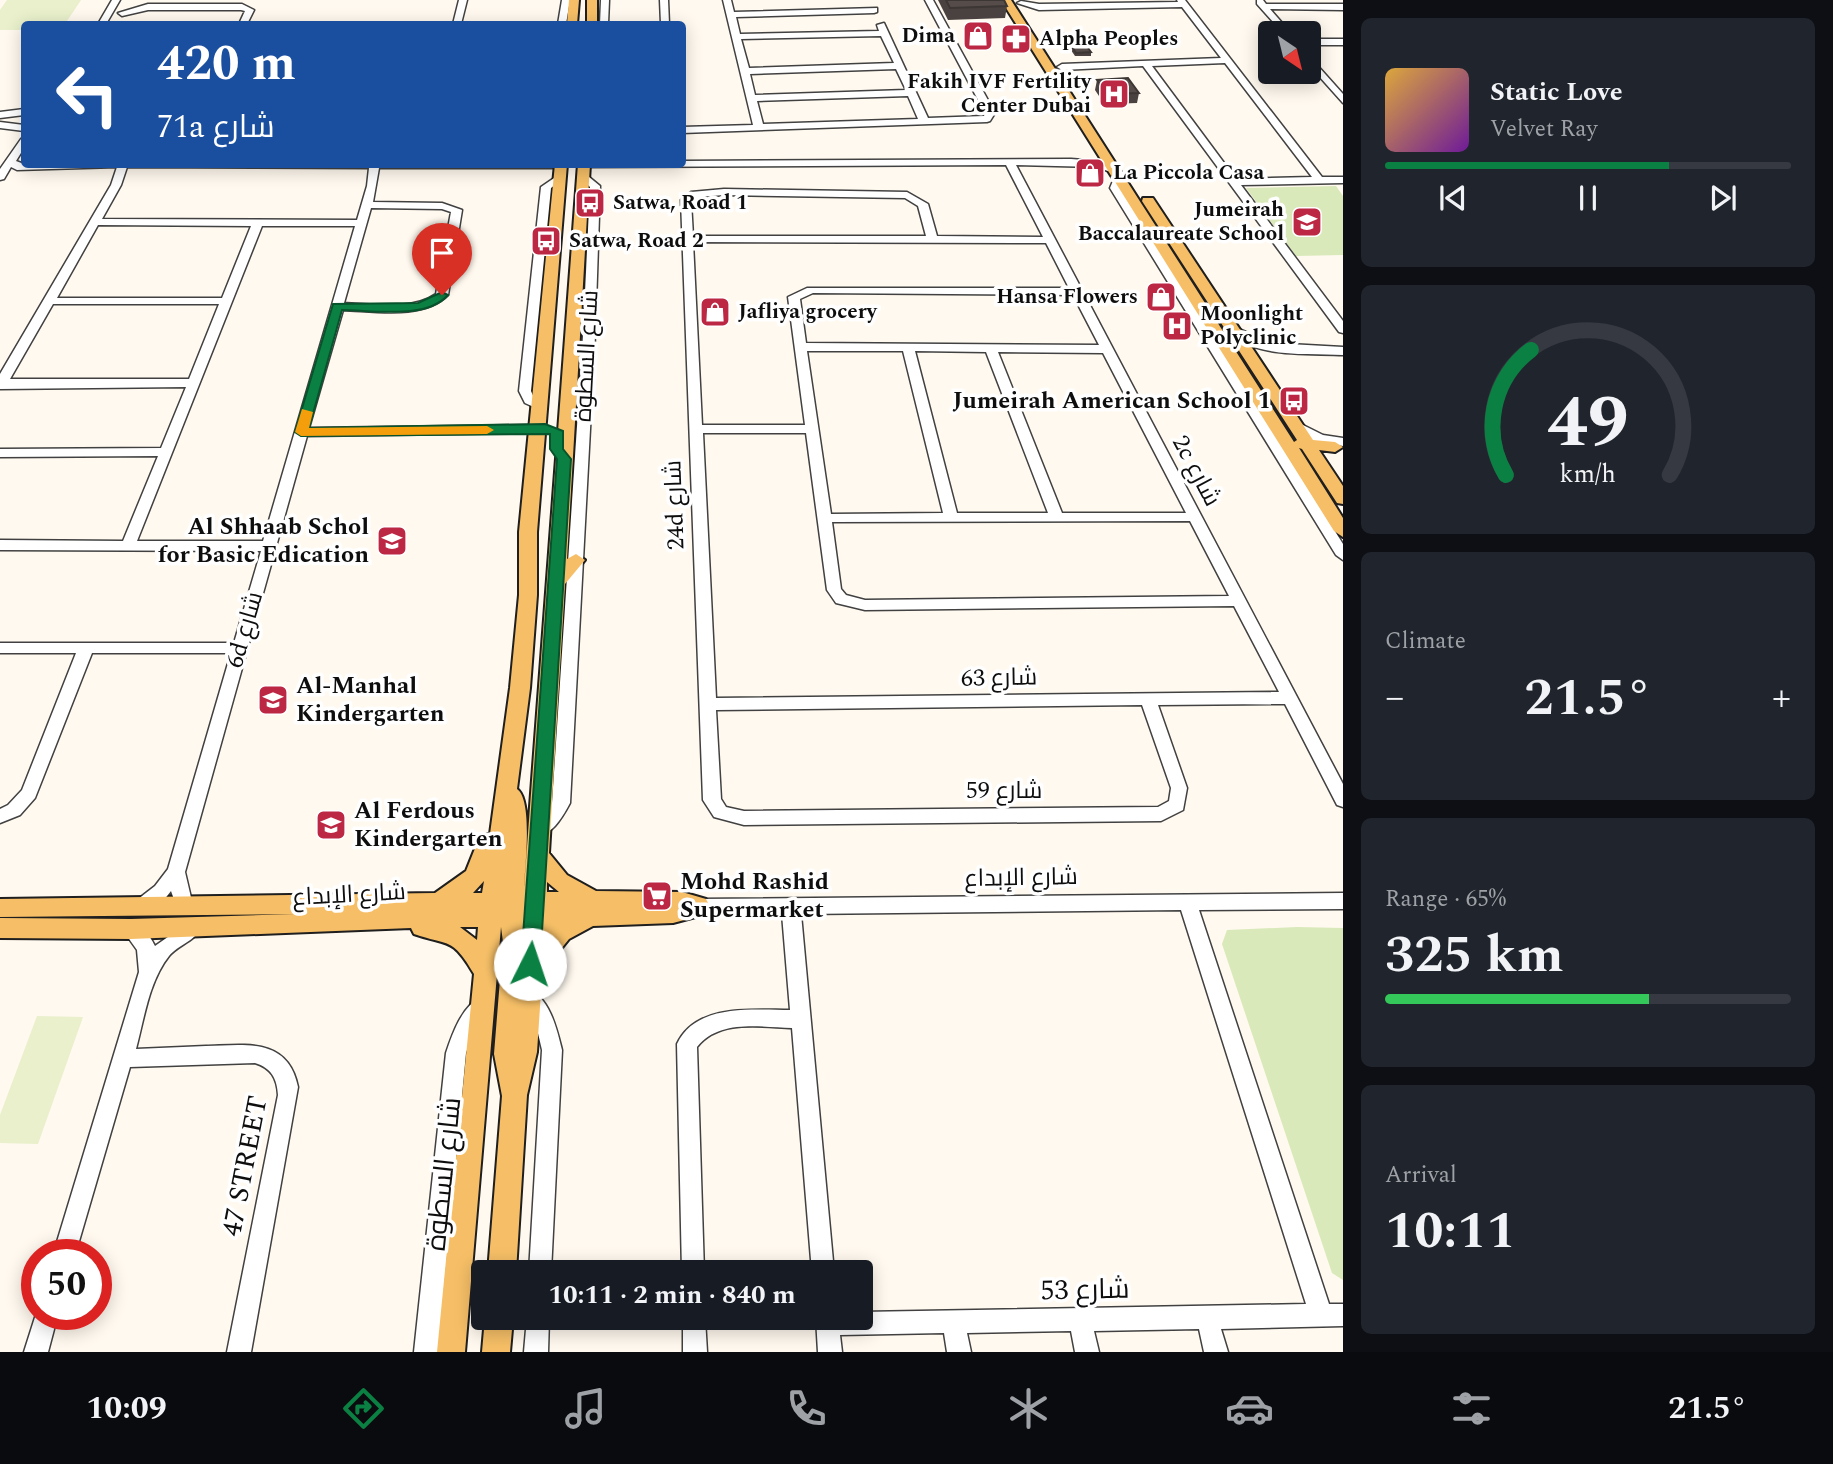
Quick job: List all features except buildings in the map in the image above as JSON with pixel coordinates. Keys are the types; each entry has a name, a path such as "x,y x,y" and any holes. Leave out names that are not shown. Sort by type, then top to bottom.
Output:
{"main road":[{"path":"572,21 574,0"},
{"path":"592,0 592,21"},
{"path":"1006,0 1021,8 1059,62 1118,171 1233,330 1343,499"},
{"path":"1021,8 1118,171 1343,531"},
{"name":"شارع السطوة","path":"452,1352 486,976 538,855 585,168"},
{"name":"شارع السطوة","path":"503,1260 515,1095 525,1052 528,993 513,910 516,835 512,763 528,595 528,532 536,429 556,243 560,171"},
{"path":"556,243 558,268 565,271 577,268"},
{"path":"573,323 589,336"},
{"path":"1232,356 1250,373 1293,440 1317,458"},
{"path":"536,429 550,428 557,431 556,449 564,459"},
{"path":"1317,458 1340,445"},
{"path":"556,584 563,571 576,560"},
{"path":"433,903 461,890 481,870 486,857 494,792 512,763"},
{"path":"528,993 545,948 593,908 559,881 538,855"},
{"name":"شارع الإبداع","path":"0,928 135,918 433,903 513,910"},
{"name":"شارع الإبداع","path":"188,917 359,921 513,910 593,908 673,914 699,907"},
{"name":"شارع الإبداع","path":"0,908 135,918"},
{"path":"513,910 514,942 506,1054 515,1095"},
{"path":"0,928 65,919 188,917"},
{"path":"359,921 376,928 428,927 454,934 474,950 486,976"},
{"path":"496,1352 498,1330"}],"street":[{"path":"117,21 130,0 148,7"},
{"path":"458,21 463,0"},
{"path":"562,21 566,0"},
{"path":"604,21 605,0"},
{"path":"664,0 665,21"},
{"path":"727,0 759,128"},
{"path":"870,0 925,123"},
{"path":"686,130 987,119 990,113 929,0"},
{"path":"1021,8 1098,3 1182,2 1319,180"},
{"path":"1261,3 1343,7"},
{"path":"1261,3 1277,21"},
{"path":"97,13 113,4"},
{"path":"104,21 113,4"},
{"path":"122,13 148,7 242,7 250,12 245,21"},
{"path":"730,15 874,10"},
{"path":"735,37 884,33"},
{"path":"1321,41 1343,42"},
{"path":"1059,62 1085,64 1227,60"},
{"path":"1144,62 1343,329"},
{"path":"744,71 899,66"},
{"path":"1321,74 1343,100"},
{"path":"1328,82 1343,82"},
{"path":"751,98 911,93"},
{"path":"0,116 21,117"},
{"path":"0,124 21,118"},
{"path":"0,124 21,128"},
{"path":"0,177 17,162"},
{"path":"0,189 17,162"},
{"path":"686,164 1071,162 1097,164 1118,171 1115,188 1343,555"},
{"name":"2c شارع","path":"1010,164 1343,800"},
{"path":"116,185 122,168"},
{"path":"0,384 116,185 129,168"},
{"name":"6d شارع","path":"372,187 374,168"},
{"name":"6d شارع","path":"135,918 176,872 366,205 381,168"},
{"path":"471,168 560,171"},
{"name":"شارع السطوة","path":"539,829 555,814 561,803 589,336 594,186 585,168"},
{"name":"شارع السطوة","path":"538,405 529,400 525,391 534,283 546,187 560,171"},
{"path":"1233,183 1343,180"},
{"name":"24d شارع","path":"720,812 710,794 686,200 690,196 759,192 907,195 923,204 933,241"},
{"path":"337,306 418,306 433,303 442,295 457,210 442,205 366,205"},
{"path":"94,222 361,223"},
{"path":"128,545 258,223"},
{"path":"688,239 1050,240"},
{"path":"1077,292 811,290 797,294 793,300 802,347 832,586 841,599 865,605 1241,601"},
{"path":"49,301 227,301"},
{"path":"1233,330 1252,343 1343,351"},
{"path":"802,347 1107,349"},
{"path":"908,347 951,519"},
{"path":"990,347 1057,520"},
{"path":"1255,363 1257,354 1262,351 1292,348"},
{"path":"0,384 193,383"},
{"path":"1296,425 1319,438 1340,445"},
{"path":"301,432 536,429"},
{"path":"695,429 813,429"},
{"path":"0,453 166,452"},
{"path":"1317,458 1343,482"},
{"path":"824,518 1057,520 1195,517"},
{"path":"0,545 269,546"},
{"path":"0,649 240,648"},
{"path":"0,816 14,810 29,793 86,649"},
{"name":"شارع 63","path":"707,704 1291,698"},
{"name":"شارع 59","path":"720,812 744,818 1161,814 1177,804 1179,788 1148,700"},
{"name":"6d شارع","path":"176,872 188,917"},
{"name":"شارع الإبداع","path":"699,907 1343,901"},
{"path":"1188,904 1332,1315"},
{"path":"791,906 822,1260"},
{"path":"69,1239 148,974 163,948 188,917"},
{"path":"135,918 146,947 148,974"},
{"path":"528,993 545,1022 552,1050 541,1260"},
{"name":"شارع السطوة","path":"426,1352 456,1053 461,1034 484,1004"},
{"path":"693,1260 687,1044 693,1033 714,1022 801,1019"},
{"name":"47 STREET","path":"123,1058 255,1054 274,1061 286,1076 288,1095 239,1352"},
{"name":"شارع 53","path":"873,1321 1332,1315"},
{"path":"1207,1317 1216,1352"},
{"path":"1080,1320 1087,1352"},
{"path":"954,1322 959,1352"},
{"path":"36,1352 42,1330"},
{"path":"536,1352 537,1330"},
{"path":"694,1330 695,1352"},
{"path":"828,1330 830,1352"}],"green space":[{"path":"7,0 81,0 67,21 21,21 21,30 0,30 0,10"},
{"name":"Jumeirah Baccalaureate School","path":"1336,186 1343,196 1343,255 1296,256 1246,188"},
{"path":"1343,928 1343,1280 1332,1273 1222,944 1227,930"},
{"path":"37,1016 83,1017 38,1144 0,1143 0,1115"}],"slow traffic":[{"path":"307,412 301,432 487,430"}],"place":[{"name":"Dima","path":"978,36"},
{"name":"Alpha Peoples","path":"1016,39"},
{"name":"Fakih IVF Fertility Center Dubai","path":"1114,94"},
{"name":"La Piccola Casa","path":"1090,173"},
{"name":"Satwa, Road 1","path":"590,203"},
{"name":"Jumeirah Baccalaureate School","path":"1307,222"},
{"name":"Satwa, Road 2","path":"546,241"},
{"name":"Hansa Flowers","path":"1161,297"},
{"name":"Jafliya grocery","path":"715,312"},
{"name":"Moonlight Polyclinic","path":"1177,326"},
{"name":"Jumeirah American School 1","path":"1294,401"},
{"name":"Al Shhaab Schol for Basic Edication","path":"392,541"},
{"name":"Al-Manhal Kindergarten","path":"273,700"},
{"name":"Al Ferdous Kindergarten","path":"331,825"},
{"name":"Mohd Rashid Supermarket","path":"657,896"}],"route":[{"path":"442,295 433,303 418,306 337,306 301,432 545,428 557,431 556,449 564,459 530,964"}]}
